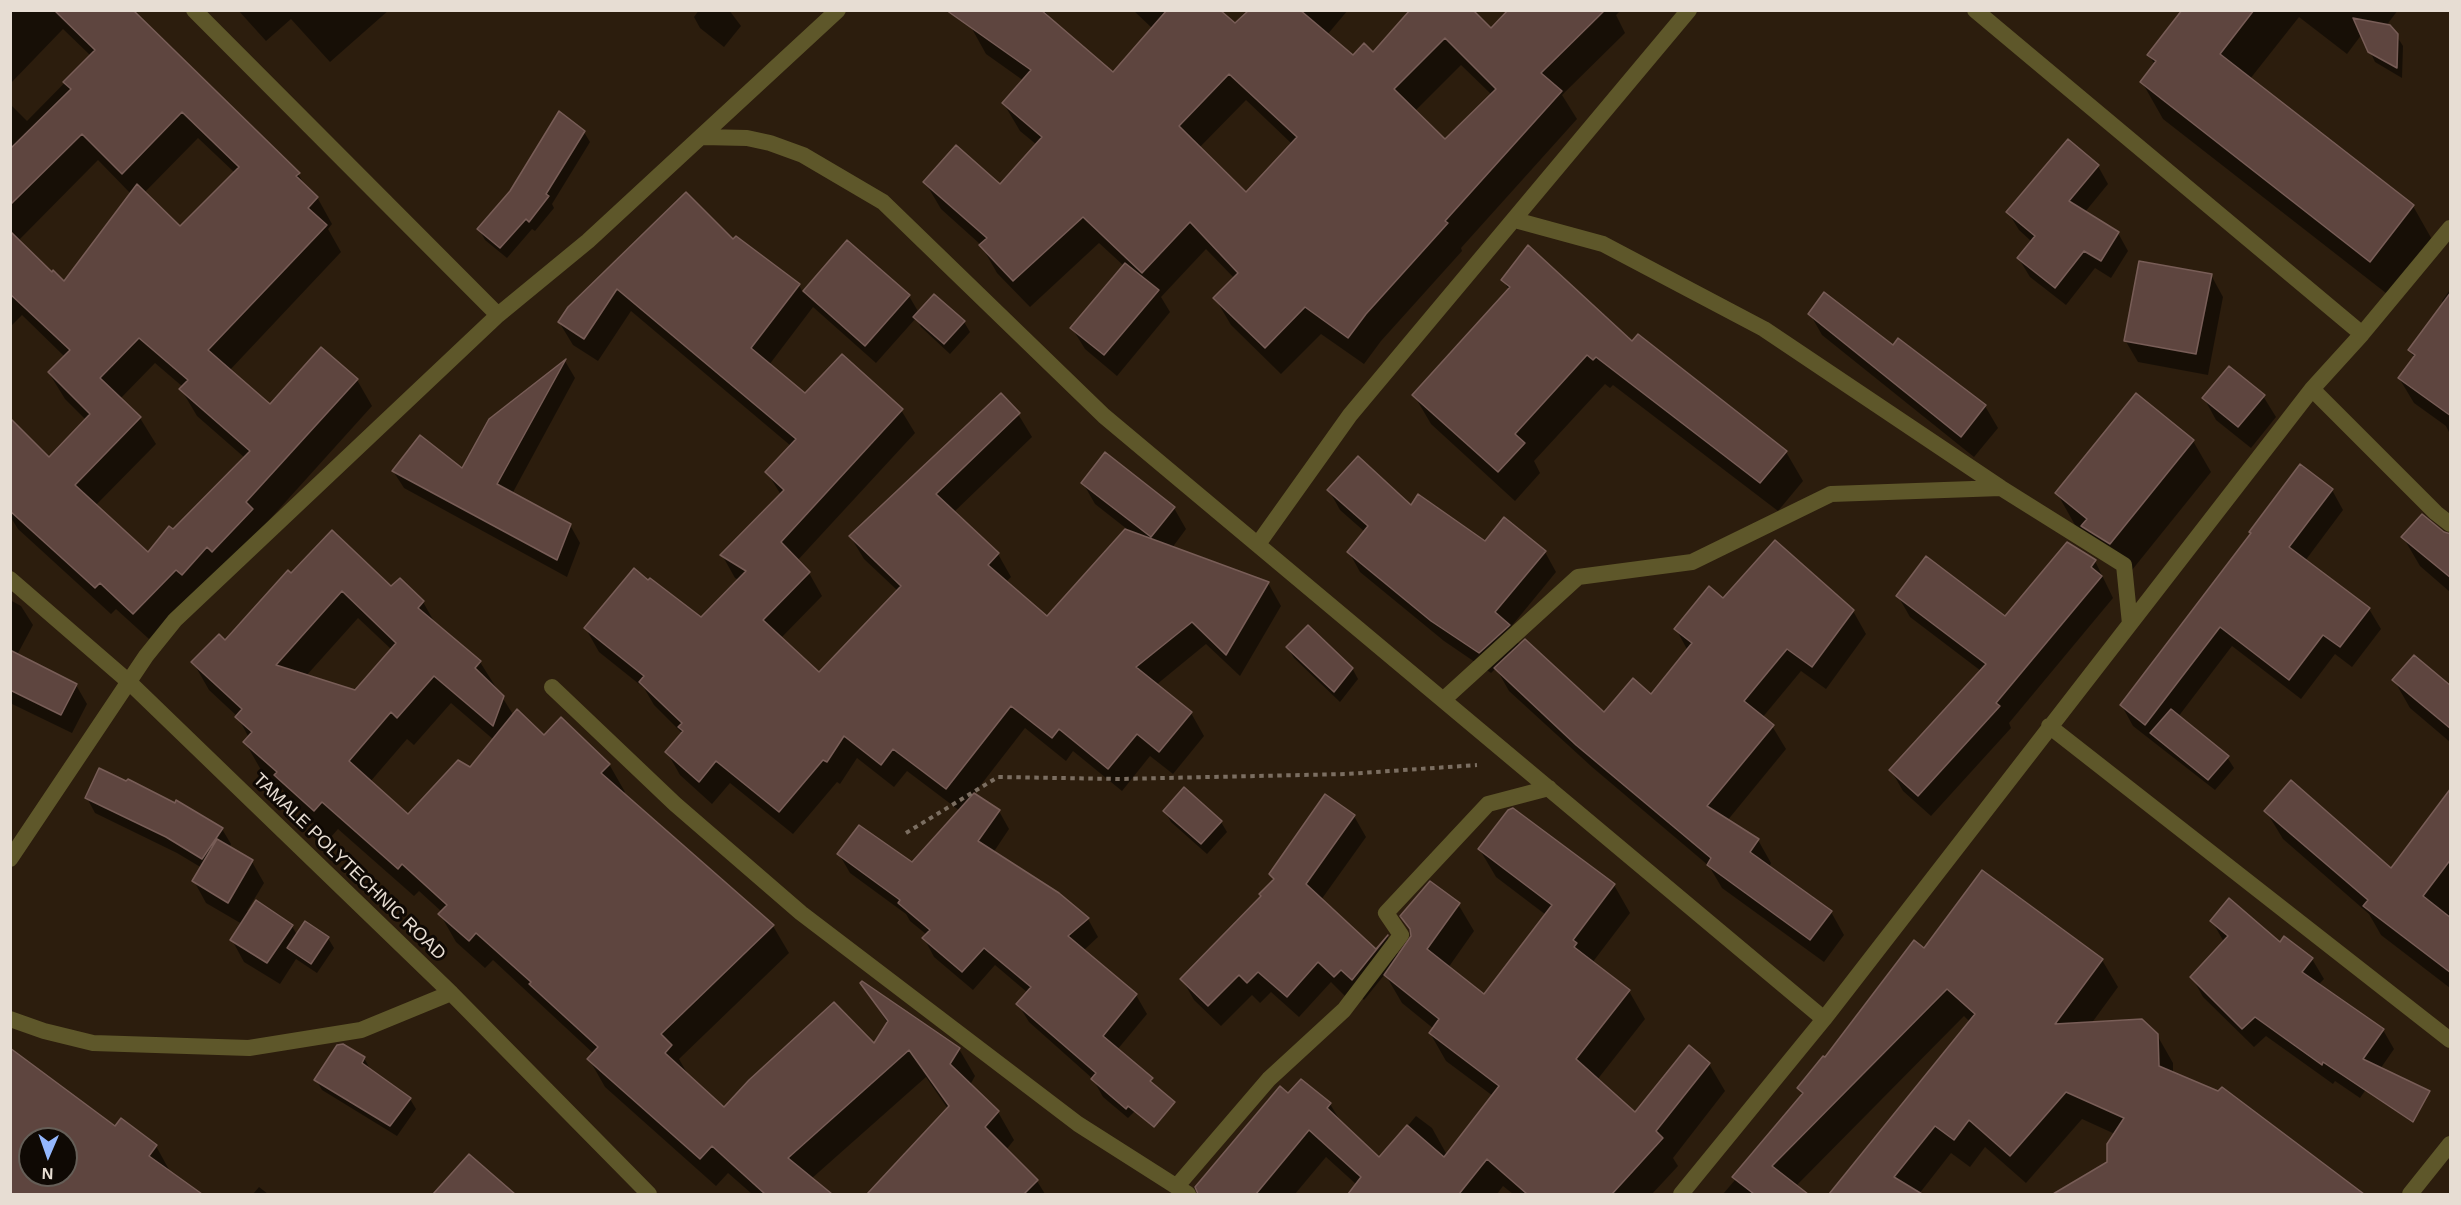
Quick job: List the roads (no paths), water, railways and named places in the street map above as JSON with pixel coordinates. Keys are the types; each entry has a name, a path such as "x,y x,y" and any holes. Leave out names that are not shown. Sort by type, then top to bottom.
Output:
{"street":[{"path":"194,10 498,315"},
{"path":"10,859 146,656 175,621 498,315 588,241 838,10"},
{"path":"1258,544 1350,415 1689,10"},
{"path":"1975,10 2362,334"},
{"path":"703,137 747,138 782,147 803,155 884,202 1104,416 1824,1019"},
{"path":"1515,220 1603,244 1764,329 2001,488 2124,565 2130,624"},
{"path":"1681,1194 1824,1019 2312,389 2362,334 2451,228"},
{"path":"2312,389 2436,513 2451,524"},
{"path":"1443,700 1578,577 1692,562 1831,494 2001,488"},
{"name":"TAMALE POLYTECHNIC ROAD","path":"10,579 129,682 451,993 649,1194"},
{"path":"552,687 675,804 801,913 1078,1124 1182,1190 1269,1079 1344,1010 1401,935 1386,913 1488,804 1549,788"},
{"path":"2049,726 2451,1040"},
{"path":"10,1019 44,1031 93,1043 249,1048 361,1030 451,993"},
{"path":"2410,1194 2451,1144"}]}
